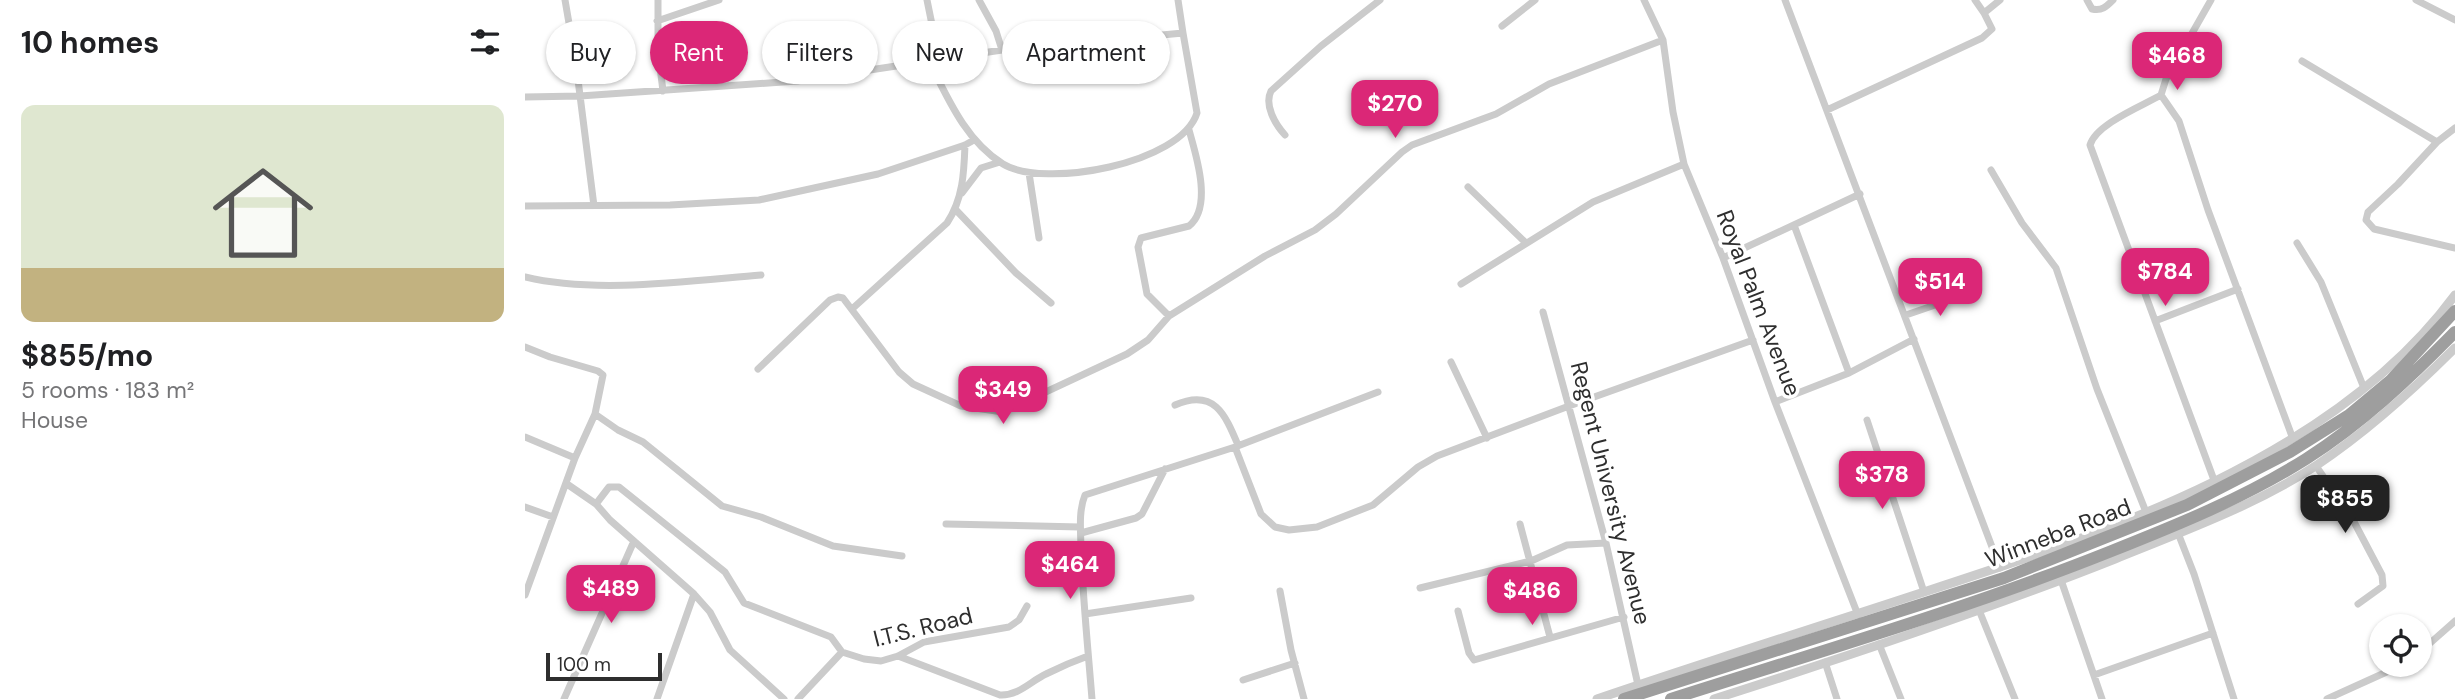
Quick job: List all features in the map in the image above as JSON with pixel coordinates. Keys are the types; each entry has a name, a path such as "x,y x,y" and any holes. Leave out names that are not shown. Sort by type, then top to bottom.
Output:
{"highway":[{"name":"Winneba Road","path":"1625,699 2004,578 2101,534 2187,505 2290,452 2349,415 2391,380 2455,311"},
{"name":"Winneba Road","path":"1671,699 2110,556 2248,493 2307,458 2375,409 2421,368 2455,332"}],"street":[{"path":"565,0 594,206"},
{"path":"658,0 657,21 719,0"},
{"path":"927,0 931,21"},
{"path":"979,0 1002,50 988,52"},
{"path":"940,84 974,140 1014,170 1029,173 1093,170 1129,163 1162,149 1189,130 1196,113 1178,0"},
{"path":"1285,135 1277,125 1269,105 1271,91 1380,0"},
{"path":"1502,26 1535,0"},
{"name":"Royal Palm Avenue","path":"1644,0 1663,40 1673,112 1684,164 1723,258 1775,402 1858,615"},
{"path":"1785,0 2000,568"},
{"path":"1828,110 1982,38 1992,29 1975,0"},
{"path":"1983,13 2000,0"},
{"path":"2087,0 2092,9 2099,10 2113,0"},
{"path":"2211,0 2167,79 2161,95 2095,133 2090,145 2214,480"},
{"path":"2416,0 2455,20"},
{"path":"1170,34 1183,33"},
{"path":"758,369 830,300 838,297 843,298 899,372 913,384 961,406 1003,412 1127,354 1147,341 1169,316 1265,256 1315,230 1412,145 1496,114 1549,84 1663,40"},
{"path":"2302,61 2437,142"},
{"path":"525,97 580,96 797,81 892,67"},
{"path":"662,84 663,91"},
{"path":"2161,95 2179,121 2293,439"},
{"path":"2455,128 2437,142 2368,212 2366,220 2374,229 2455,248"},
{"path":"1169,316 1147,294 1138,247 1141,238 1189,226 1199,213 1201,184 1189,130"},
{"path":"525,206 670,205 759,200 878,174 974,140"},
{"path":"852,309 947,223 956,210 961,193 965,145"},
{"path":"961,193 981,168 1000,162"},
{"path":"1461,284 1593,202 1684,164"},
{"path":"1991,170 2022,223 2056,268 2097,389 2146,512"},
{"path":"1029,173 1039,238"},
{"path":"1468,187 1525,243"},
{"path":"1723,258 1860,194"},
{"path":"956,210 1016,272 1051,303"},
{"path":"1794,225 1849,373"},
{"path":"2297,243 2321,282 2364,388"},
{"path":"525,277 553,284 613,284 665,283 761,275"},
{"path":"2155,321 2238,289"},
{"path":"1906,315 1964,295"},
{"path":"1597,699 2101,534 2293,439 2364,388 2440,316 2455,295"},
{"name":"Regent University Avenue","path":"1543,312 1606,543 1639,685"},
{"path":"1775,402 1849,373 1914,339"},
{"path":"1175,405 1193,399 1209,401 1223,415 1261,514 1275,527 1289,530 1317,527 1373,505 1418,467 1437,456 1753,340"},
{"path":"525,347 603,375 595,414 575,458 525,595"},
{"path":"1714,699 1741,695 1825,662 2061,580 2110,556 2178,533 2247,503 2316,466 2406,397 2455,348"},
{"path":"1451,362 1487,438"},
{"path":"1092,699 1080,530 1085,495 1236,446 1378,392"},
{"path":"595,414 618,430 643,442 722,506 761,517 833,546 902,556"},
{"path":"1867,420 1924,593"},
{"path":"525,437 575,458"},
{"path":"2316,466 2358,528 2384,581 2383,586 2358,604"},
{"path":"946,524 1080,530 1136,518 1142,514 1165,469"},
{"path":"566,484 596,505 694,594 710,612 730,650 784,699"},
{"path":"596,505 609,487 619,487 725,572 744,603 831,637 836,640 842,652"},
{"path":"525,507 553,517"},
{"path":"1520,524 1550,637"},
{"path":"2178,533 2234,699"},
{"path":"564,699 634,541"},
{"path":"1420,588 1531,561 1576,543 1606,543"},
{"path":"525,562 536,566"},
{"path":"2061,580 2102,699"},
{"path":"1280,591 1304,699"},
{"path":"657,699 694,594"},
{"path":"1085,614 1191,598"},
{"name":"I.T.S. Road","path":"798,699 842,652 881,661 898,656 924,642 1009,627 1019,620 1027,606"},
{"path":"1979,610 2015,699"},
{"path":"1458,611 1472,659 1624,617"},
{"path":"2432,641 2455,621"},
{"path":"2094,675 2213,633"},
{"path":"1879,644 1901,699"},
{"path":"898,656 1007,696 1049,672 1088,656"},
{"path":"1825,662 1837,699"},
{"path":"1243,680 1295,663"},
{"path":"2327,699 2376,677"}]}
